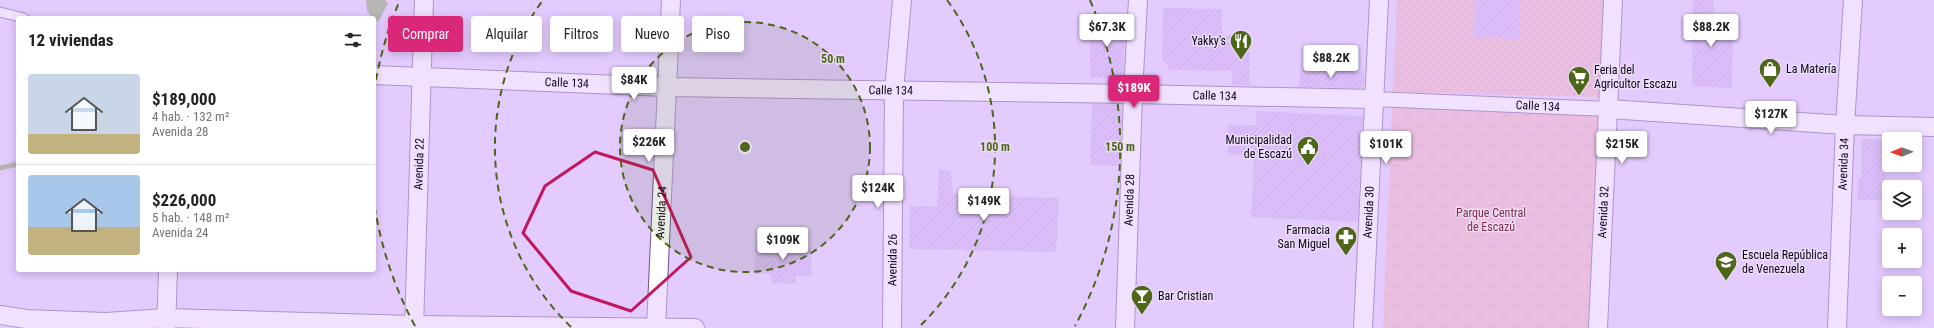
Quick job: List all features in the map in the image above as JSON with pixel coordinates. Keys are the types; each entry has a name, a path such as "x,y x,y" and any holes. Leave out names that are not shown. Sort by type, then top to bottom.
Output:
{"street":[{"name":"Avenida 22","path":"414,326 424,0"},
{"name":"Avenida 24","path":"656,328 671,0"},
{"name":"Avenida 26","path":"892,328 894,91 902,0"},
{"name":"Avenida 28","path":"1125,328 1133,94 1138,0"},
{"name":"Avenida 30","path":"1364,328 1379,0"},
{"name":"Avenida 32","path":"1598,328 1613,0"},
{"name":"Avenida 34","path":"1838,328 1846,125 1853,0"},
{"name":"Calle 134","path":"376,75 667,87 1374,99 1609,109 1846,125 1934,127"},
{"path":"166,323 168,272"},
{"path":"0,315 26,319 106,322 694,328"}],"lane":[{"path":"0,12 16,16"}],"highlighted area":[{"path":"595,152 653,170 691,257 631,311 571,291 523,233 545,186"}],"green space":[{"path":"1397,0 1475,0 1474,37 1518,39 1520,0 1603,0 1601,97 1393,92"},
{"name":"Parque Central de Escazú","path":"1392,103 1600,111 1591,328 1383,328"}],"shaded area":[{"path":"366,0 385,0 388,3 379,21 376,22 376,16 371,16 367,10"}],"building":[{"path":"1475,0 1520,0 1519,39 1474,37"},
{"path":"1693,0 1714,0 1713,23 1733,22 1732,88 1692,86"},
{"path":"1163,8 1222,9 1222,36 1249,36 1250,85 1232,85 1232,71 1170,70 1162,58"},
{"path":"1090,19 1126,20 1123,77 1090,78"},
{"path":"1301,68 1364,72 1364,86 1362,88 1299,87"},
{"path":"1092,104 1122,105 1120,166 1090,165"},
{"name":"Municipalidad de Escazú","path":"1256,111 1363,116 1358,222 1251,217 1254,155 1228,155 1228,125 1256,125"},
{"path":"1862,139 1882,139 1882,172 1885,172 1885,180 1882,180 1882,200 1857,200 1858,178 1861,178"},
{"path":"939,169 951,172 953,194 1059,198 1056,252 909,249 910,206 937,206"},
{"path":"767,239 789,240 788,246 811,248 812,276 796,276 796,284 771,283 771,274 754,274 756,243 767,245"}],"waterway":[{"path":"0,168 16,164"}],"place":[{"name":"Yakky's","path":"1241,60"},
{"name":"La Matería","path":"1770,88"},
{"name":"Feria del Agricultor Escazu","path":"1579,96"},
{"name":"Municipalidad de Escazú","path":"1308,166"},
{"name":"Farmacia San Miguel","path":"1346,256"},
{"name":"Escuela República de Venezuela","path":"1726,282"},
{"name":"Bar Cristian","path":"1142,316"}]}
